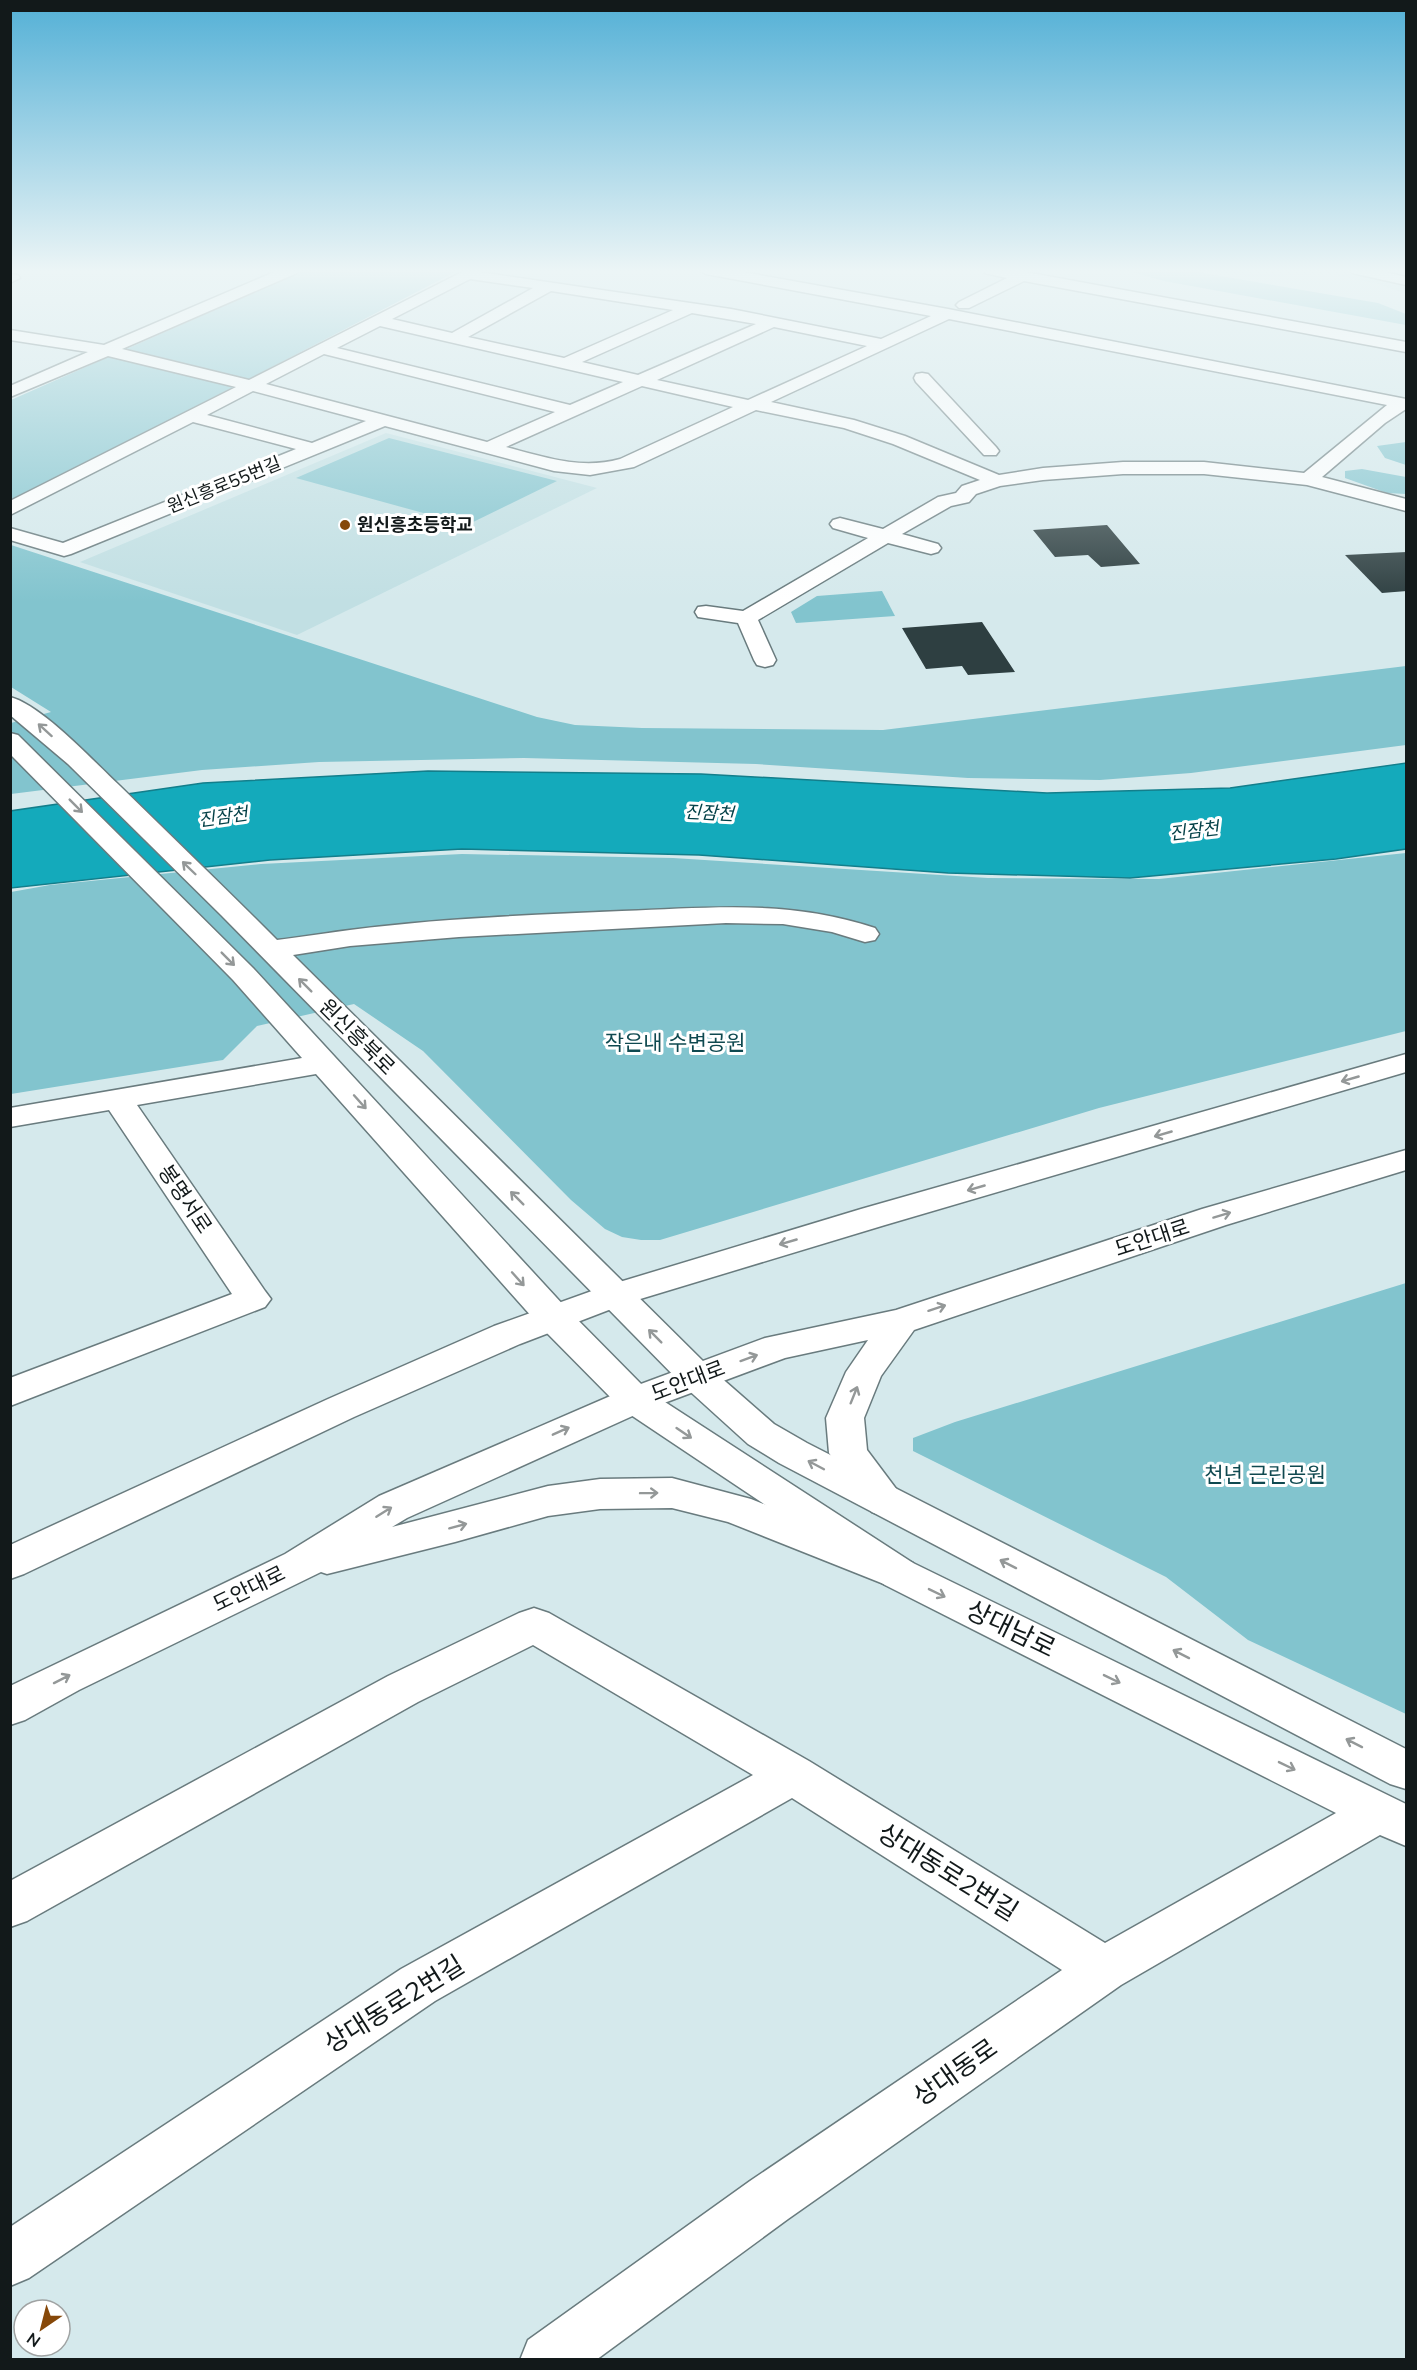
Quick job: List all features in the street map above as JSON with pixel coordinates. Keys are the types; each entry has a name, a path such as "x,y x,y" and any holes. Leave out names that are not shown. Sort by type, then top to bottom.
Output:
{"street":[{"path":"10,392 37,381"},
{"path":"232,381 574,470 612,467 627,463 804,381"},
{"path":"10,509 259,381"},
{"path":"450,381 572,411"},
{"path":"488,448 640,381 848,424 899,440 996,481"},
{"path":"924,381 990,452"},
{"path":"1306,381 1405,399"},
{"path":"1319,381 1405,399"},
{"path":"1308,479 1405,399"},
{"path":"192,416 315,449"},
{"name":"원신흥로55번길","path":"10,534 64,550 384,420"},
{"path":"943,424 965,423"},
{"path":"899,440 918,431"},
{"path":"706,612 746,618 945,501 962,498 969,490 996,481 1043,474 1199,461 1308,479 1407,505"},
{"path":"840,524 931,548"},
{"path":"746,618 765,660"},
{"name":"원신흥북로","path":"10,704 33,720 77,759 231,909 697,1377"},
{"name":"원신흥북로","path":"10,740 243,974 554,1318 635,1400"},
{"path":"269,949 349,939 523,924 728,915 795,917 844,925 866,934"},
{"path":"10,1118 324,1063"},
{"path":"10,1563 341,1408 507,1335 615,1295 862,1220 1407,1063"},
{"name":"봉명서로","path":"13,1388 253,1299 117,1099"},
{"name":"도안대로","path":"10,1707 64,1678 299,1564 393,1507 635,1400 777,1347 901,1321 1214,1217 1407,1160"},
{"path":"886,1502 849,1453 845,1418 864,1372 901,1321"},
{"path":"697,1377 761,1434 886,1502 1407,1770"},
{"name":"상대남로","path":"635,1400 899,1574 1393,1819"},
{"path":"299,1564 455,1527 548,1501 600,1494 672,1493 737,1510 899,1574"},
{"name":"상대동로2번길","path":"10,1906 403,1689 534,1625 793,1775 1104,1969"},
{"name":"상대동로2번길","path":"10,2259 418,1985 793,1775"},
{"name":"상대동로","path":"548,2360 769,2200 1104,1969 1393,1819"}],"shaded area":[{"name":"원신흥초등학교","path":"386,433 597,488 297,635 80,562"}],"green space":[{"path":"55,381 245,381 11,502 11,400"},
{"path":"389,438 557,481 467,525 296,478"},
{"path":"1406,442 1406,465 1385,458 1377,446"},
{"path":"1362,469 1406,477 1406,494 1387,493 1345,478 1345,471"},
{"path":"11,545 537,717 575,725 642,728 883,730 1406,666 1406,745 1191,773 1100,780 968,778 756,764 524,758 319,762 202,770 11,794 11,723 51,712 11,687"},
{"path":"882,591 895,616 796,623 791,612 817,596"},
{"name":"작은내 수변공원","path":"1406,853 1406,1031 1099,1108 660,1240 622,1237 605,1229 571,1200 423,1051 354,1004 257,1026 223,1060 11,1094 11,892 50,885 261,864 462,854 673,858 988,878 1159,879"},
{"name":"천년 근린공원","path":"1406,1283 1406,1714 1248,1640 1166,1577 913,1451 913,1438 955,1422"}],"water":[{"name":"진잠천","path":"1406,763 1406,849 1336,859 1130,878 948,873 699,855 462,849 270,860 11,888 10,811 203,783 428,771 701,774 1047,793 1230,788"}],"building":[{"path":"1107,525 1140,564 1101,567 1088,555 1055,557 1033,530"},
{"path":"1407,552 1407,591 1382,593 1345,555"},
{"path":"982,622 1015,672 968,675 962,666 926,669 902,628"}],"place":[{"name":"원신흥초등학교","path":"345,525"}]}
